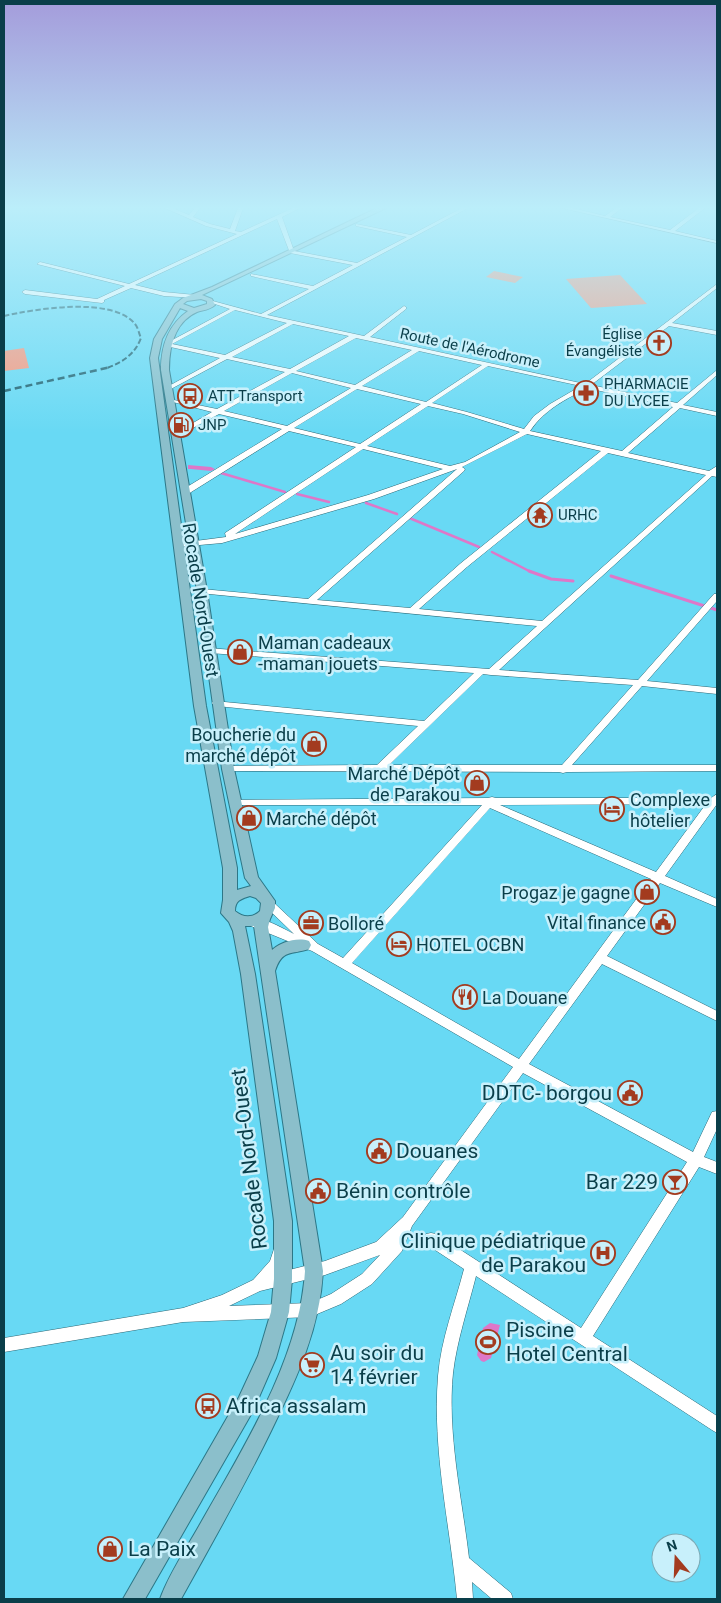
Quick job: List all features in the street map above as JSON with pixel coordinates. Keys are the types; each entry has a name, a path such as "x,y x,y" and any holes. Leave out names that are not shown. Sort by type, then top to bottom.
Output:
{"main road":[{"path":"199,309 185,308 179,304 224,283"},
{"path":"192,297 205,298 211,301 220,292 238,283"},
{"name":"Rocade Nord-Ouest","path":"170,1599 255,1445 292,1368 310,1310 314,1271 268,972 252,878 228,769 202,591 165,370 168,344 180,322 199,309 211,305 211,301"},
{"name":"Rocade Nord-Ouest","path":"179,304 158,339 154,358 200,706 230,868 230,900 227,908 258,914"},
{"path":"230,900 239,894 250,891 258,914"},
{"name":"Rocade Nord-Ouest","path":"133,1599 246,1404 267,1358 280,1312 283,1279 282,1221 252,1000 240,931 258,914"},
{"path":"268,972 270,962 276,952 288,946 310,947"}],"street":[{"path":"117,283 164,294 192,297"},
{"path":"97,301 137,283"},
{"path":"289,283 313,288"},
{"path":"261,316 323,283"},
{"path":"180,545 219,541 342,505 452,470 467,463 526,432 536,417 552,405 586,386 717,286"},
{"path":"25,292 108,301"},
{"path":"164,294 179,304"},
{"name":"Route de l'Aérodrome","path":"211,301 261,316 717,414"},
{"path":"365,338 404,308"},
{"name":"Route de l'Aérodrome","path":"199,309 246,312"},
{"path":"168,344 232,310"},
{"path":"169,388 292,322"},
{"path":"669,324 717,333"},
{"path":"176,435 354,336"},
{"path":"168,344 491,419 526,432 715,472"},
{"path":"185,492 418,349"},
{"path":"219,541 487,364"},
{"path":"624,453 717,372"},
{"path":"171,400 452,470"},
{"path":"412,611 464,565 607,450"},
{"path":"310,601 467,463"},
{"path":"382,767 426,724 545,624 715,472"},
{"path":"202,591 545,624"},
{"path":"562,770 717,596"},
{"path":"210,650 639,684 717,692"},
{"path":"217,703 426,724"},
{"path":"228,769 382,767 562,770 717,768"},
{"path":"235,802 490,802 716,799"},
{"path":"183,1315 224,1301 258,1285 314,1271 371,1252 381,1247 408,1222 716,799"},
{"path":"490,802 717,903"},
{"path":"344,965 490,802"},
{"path":"258,914 284,933 521,1066 696,1160 717,1168"},
{"path":"258,914 310,947"},
{"path":"600,958 717,1016"},
{"path":"583,1338 696,1160 717,1116"},
{"path":"4,1345 183,1315 310,1310 336,1299 367,1279 397,1246 408,1222"},
{"path":"431,1239 717,1425"},
{"path":"258,1285 268,1276 275,1265 283,1241"},
{"path":"465,1599 449,1461 445,1387 448,1360 472,1266"},
{"path":"462,1563 505,1599"}],"shaded area":[{"path":"569,283 627,283 647,304 591,308"},
{"path":"24,348 29,368 4,371 4,351"},
{"name":"Piscine Hotel Central","path":"490,1323 500,1325 491,1358 484,1362 477,1355 483,1328"}],"waterway":[{"path":"191,467 211,469"},
{"path":"221,473 285,492"},
{"path":"297,494 329,502"},
{"path":"366,503 397,514"},
{"path":"407,517 479,547"},
{"path":"492,552 529,571"},
{"path":"529,571 551,579 573,581"},
{"path":"611,576 717,610"}],"railway":[{"path":"4,316 34,310 73,307 92,307 124,315 136,325 141,338 128,357 107,368"},
{"path":"4,391 107,368"}],"place":[{"name":"Église Évangéliste","path":"659,343"},
{"name":"PHARMACIE DU LYCEE","path":"586,393"},
{"name":"ATT Transport","path":"190,396"},
{"name":"JNP","path":"181,425"},
{"name":"URHC","path":"540,515"},
{"name":"Maman cadeaux -maman jouets","path":"240,652"},
{"name":"Boucherie du marché dépôt","path":"314,744"},
{"name":"Marché Dépôt de Parakou","path":"477,783"},
{"name":"Complexe hôtelier","path":"612,809"},
{"name":"Marché dépôt","path":"249,818"},
{"name":"Progaz je gagne","path":"647,892"},
{"name":"Vital finance","path":"663,922"},
{"name":"Bolloré","path":"311,923"},
{"name":"HOTEL OCBN","path":"399,944"},
{"name":"La Douane","path":"465,997"},
{"name":"DDTC- borgou","path":"630,1093"},
{"name":"Douanes","path":"379,1151"},
{"name":"Bar 229","path":"675,1182"},
{"name":"Bénin contrôle","path":"318,1191"},
{"name":"Clinique pédiatrique de Parakou","path":"603,1253"},
{"name":"Piscine Hotel Central","path":"488,1342"},
{"name":"Au soir du 14 février","path":"312,1365"},
{"name":"Africa assalam","path":"208,1406"},
{"name":"La Paix","path":"110,1549"}]}
